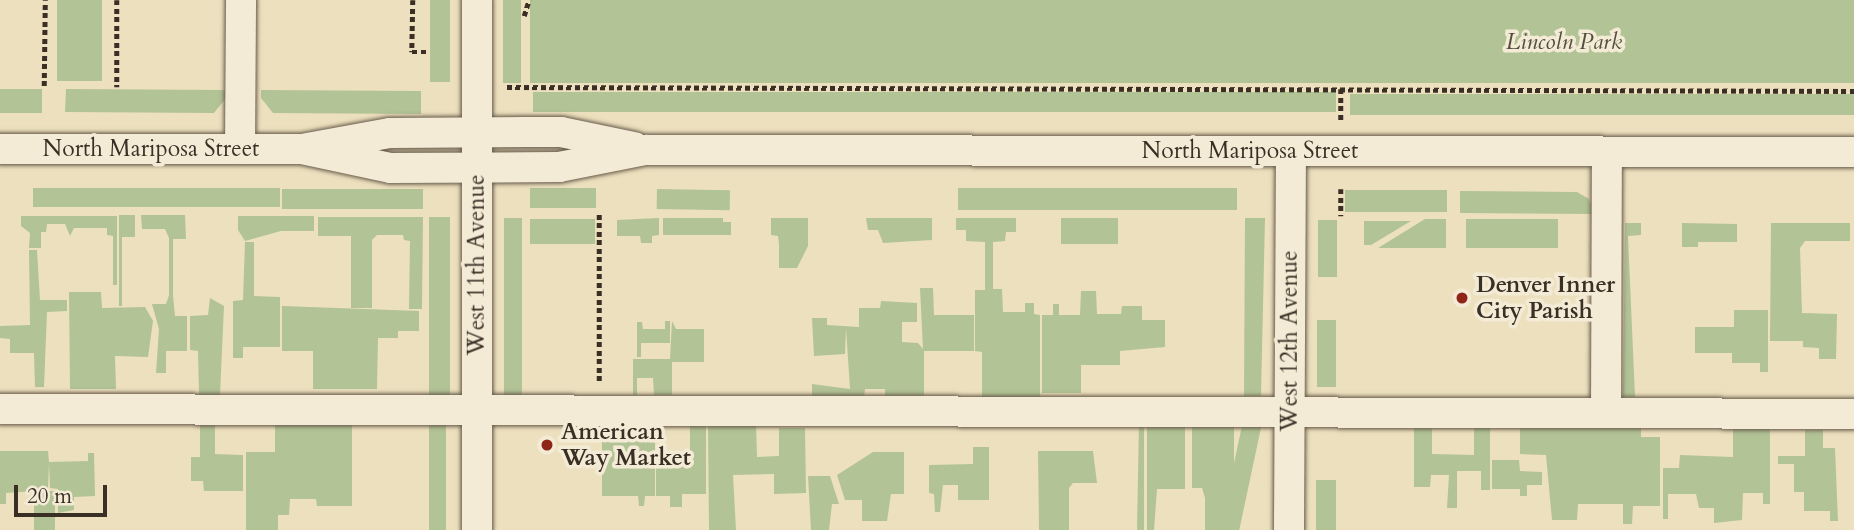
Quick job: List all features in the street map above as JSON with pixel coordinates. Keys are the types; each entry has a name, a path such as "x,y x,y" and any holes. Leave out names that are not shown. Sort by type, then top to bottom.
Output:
{"street":[{"path":"240,149 241,0"},
{"name":"West 11th Avenue","path":"477,0 477,530"},
{"name":"North Mariposa Street","path":"0,149 302,149 390,133 561,132 646,150"},
{"name":"North Mariposa Street","path":"302,149 391,168 559,167 646,150 1854,152"},
{"name":"West 12th Avenue","path":"1289,530 1291,151"},
{"path":"1606,414 1607,152"},
{"path":"0,409 1854,414"}],"path":[{"path":"44,86 45,0"},
{"path":"117,0 117,86"},
{"path":"413,0 412,52 426,52"},
{"path":"524,16 529,0"},
{"path":"501,86 1854,91"},
{"path":"1341,89 1341,120"},
{"path":"1341,189 1341,216"},
{"path":"599,214 599,411"}],"green space":[{"path":"57,0 102,0 102,81 57,81"},
{"path":"430,0 450,0 450,82 430,82"},
{"path":"503,0 521,0 521,83 503,83"},
{"name":"Lincoln Park","path":"530,0 1854,0 1854,83 530,83"},
{"path":"0,89 42,89 42,113 0,113"},
{"path":"66,89 226,90 226,98 214,113 65,112"},
{"path":"261,90 421,91 421,114 273,113 261,98"},
{"path":"533,92 1336,92 1336,112 533,112"},
{"path":"1350,94 1854,94 1854,115 1350,115"},
{"path":"33,188 280,188 280,207 33,207"},
{"path":"530,188 596,188 596,208 530,208"},
{"path":"958,188 1237,188 1237,210 958,210"},
{"path":"282,189 423,189 423,209 282,209"},
{"path":"657,189 730,190 730,210 657,209"},
{"path":"1345,190 1447,190 1447,212 1345,212"},
{"path":"1460,191 1577,192 1589,199 1594,214 1460,213"},
{"path":"119,215 135,215 135,237 122,237 122,306 119,306"},
{"path":"141,215 185,215 186,239 173,239 173,295 175,316 187,316 187,351 166,351 166,373 156,373 159,329 152,304 166,304 169,295 169,238 165,229 142,229"},
{"path":"21,216 117,216 117,285 113,285 113,236 107,235 107,228 74,228 70,236 65,224 47,224 46,232 41,232 41,248 29,248 30,233 21,226"},
{"path":"238,216 314,216 314,231 281,231 245,241 238,230"},
{"path":"318,217 423,217 422,309 409,309 410,241 404,240 403,235 377,235 372,240 372,308 351,308 351,236 318,236"},
{"path":"429,217 450,217 450,395 429,395"},
{"path":"504,218 522,218 522,395 504,395"},
{"path":"659,218 659,235 652,236 652,243 641,243 640,236 617,236 617,220"},
{"path":"663,218 723,218 723,222 731,222 731,235 663,235"},
{"path":"771,218 808,218 808,246 797,268 779,268 778,236 771,235"},
{"path":"866,218 932,218 932,240 883,243 878,230 868,230"},
{"path":"956,218 1016,218 1016,232 1006,232 1005,241 993,242 993,289 1002,289 1003,312 1025,312 1025,303 1034,303 1034,314 1040,315 1040,397 982,397 982,352 975,351 975,290 985,290 985,242 966,241 966,230 956,230"},
{"path":"1061,218 1118,218 1118,244 1061,244"},
{"path":"1245,218 1265,218 1261,396 1244,396"},
{"path":"530,219 595,219 595,244 530,244"},
{"path":"1425,219 1446,219 1446,248 1378,248"},
{"path":"1466,219 1558,219 1558,248 1466,248"},
{"path":"1318,220 1337,220 1337,277 1318,277"},
{"path":"1364,221 1411,221 1371,245 1364,245"},
{"path":"1625,223 1641,223 1641,235 1628,236 1635,397 1623,397"},
{"path":"1682,223 1737,224 1737,242 1698,242 1698,247 1682,247"},
{"path":"1771,223 1850,223 1850,241 1805,241 1800,248 1802,313 1837,314 1836,359 1819,359 1819,348 1803,347 1803,341 1770,341"},
{"path":"245,242 254,242 254,296 280,297 280,347 243,347 243,358 233,358 233,301 243,300"},
{"path":"29,250 37,250 40,300 67,300 67,311 47,312 44,387 35,387 34,353 10,353 10,339 0,338 0,326 30,325"},
{"path":"920,288 933,288 934,315 974,315 974,351 924,351 924,397 885,397 885,389 865,389 864,397 812,398 812,384 850,389 846,328 845,354 814,356 812,318 827,318 827,325 859,327 859,308 880,308 881,301 917,303 917,322 902,322 902,342 918,343 923,349"},
{"path":"1081,291 1096,291 1097,314 1121,314 1122,306 1142,306 1142,320 1165,320 1165,347 1120,351 1120,365 1081,365 1081,393 1042,393 1042,315 1053,315 1053,304 1059,304 1059,315 1080,315"},
{"path":"69,292 101,292 102,308 145,307 153,321 148,357 115,356 116,389 70,389"},
{"path":"210,298 224,306 220,395 199,395 198,351 190,350 190,316 208,315"},
{"path":"282,306 419,311 419,331 398,331 398,338 378,338 377,389 313,389 313,351 282,351"},
{"path":"1734,310 1768,310 1768,372 1760,372 1760,363 1732,363 1732,353 1695,353 1695,327 1734,327"},
{"path":"1317,320 1336,320 1336,387 1317,387"},
{"path":"665,321 670,321 670,343 641,343 641,357 637,357 637,322 642,322 643,329 665,329"},
{"path":"672,321 676,329 704,329 704,362 672,362 672,395 654,395 653,378 637,378 637,395 633,395 633,359 670,359"},
{"path":"429,419 446,419 446,530 429,530"},
{"path":"1139,421 1144,421 1144,530 1137,530"},
{"path":"1147,421 1185,421 1185,489 1157,489 1154,530 1147,530"},
{"path":"1243,421 1262,425 1239,530 1220,528"},
{"path":"200,422 215,422 215,454 243,455 243,491 204,491 203,481 191,481 191,457 200,457"},
{"path":"708,422 756,422 757,457 779,456 779,428 805,428 806,493 774,494 774,474 733,475 736,530 709,530"},
{"path":"1192,422 1234,422 1234,530 1205,530 1205,498 1202,488 1192,488"},
{"path":"1474,422 1490,422 1490,490 1481,490 1481,471 1457,471 1457,508 1447,508 1449,475 1431,475 1430,487 1414,487 1414,423 1432,423 1432,454 1474,455"},
{"path":"275,423 352,423 352,506 317,506 316,499 290,499 289,515 278,515 278,530 246,530 246,452 275,452"},
{"path":"1733,423 1770,423 1770,504 1763,504 1763,493 1743,493 1742,520 1714,523 1714,508 1699,508 1696,494 1668,494 1668,519 1663,519 1663,468 1679,468 1680,455 1733,457"},
{"path":"655,425 655,496 645,496 644,506 639,506 638,496 602,496 602,426"},
{"path":"690,425 706,425 706,494 682,494 682,507 670,507 670,496 656,496 656,455 690,455"},
{"path":"1520,426 1641,427 1641,437 1660,437 1660,506 1633,506 1632,524 1623,524 1623,504 1578,504 1577,520 1552,520 1546,455 1520,454"},
{"path":"1805,430 1823,430 1823,448 1835,448 1838,521 1830,521 1830,511 1804,511 1804,492 1794,492 1794,464 1778,464 1778,456 1805,456"},
{"path":"973,447 989,447 989,500 958,500 958,485 943,485 940,512 935,512 934,494 929,493 929,465 973,464"},
{"path":"0,451 48,451 49,462 88,461 88,453 94,453 95,496 74,497 74,510 58,513 58,489 50,488 49,463 48,490 6,493 6,504 0,504"},
{"path":"1038,451 1093,451 1097,483 1073,483 1069,488 1069,530 1039,530"},
{"path":"873,452 904,452 904,494 891,494 887,521 862,521 862,500 845,500 837,475"},
{"path":"1492,460 1519,460 1520,471 1542,472 1542,485 1527,485 1527,496 1520,496 1520,489 1492,489"},
{"path":"808,476 830,476 839,504 832,504 829,530 811,530"},
{"path":"1316,480 1336,480 1336,530 1316,530"},
{"path":"34,491 55,491 55,530 34,530"}],"place":[{"name":"Denver Inner City Parish","path":"1462,298"},
{"name":"American Way Market","path":"547,445"}]}
